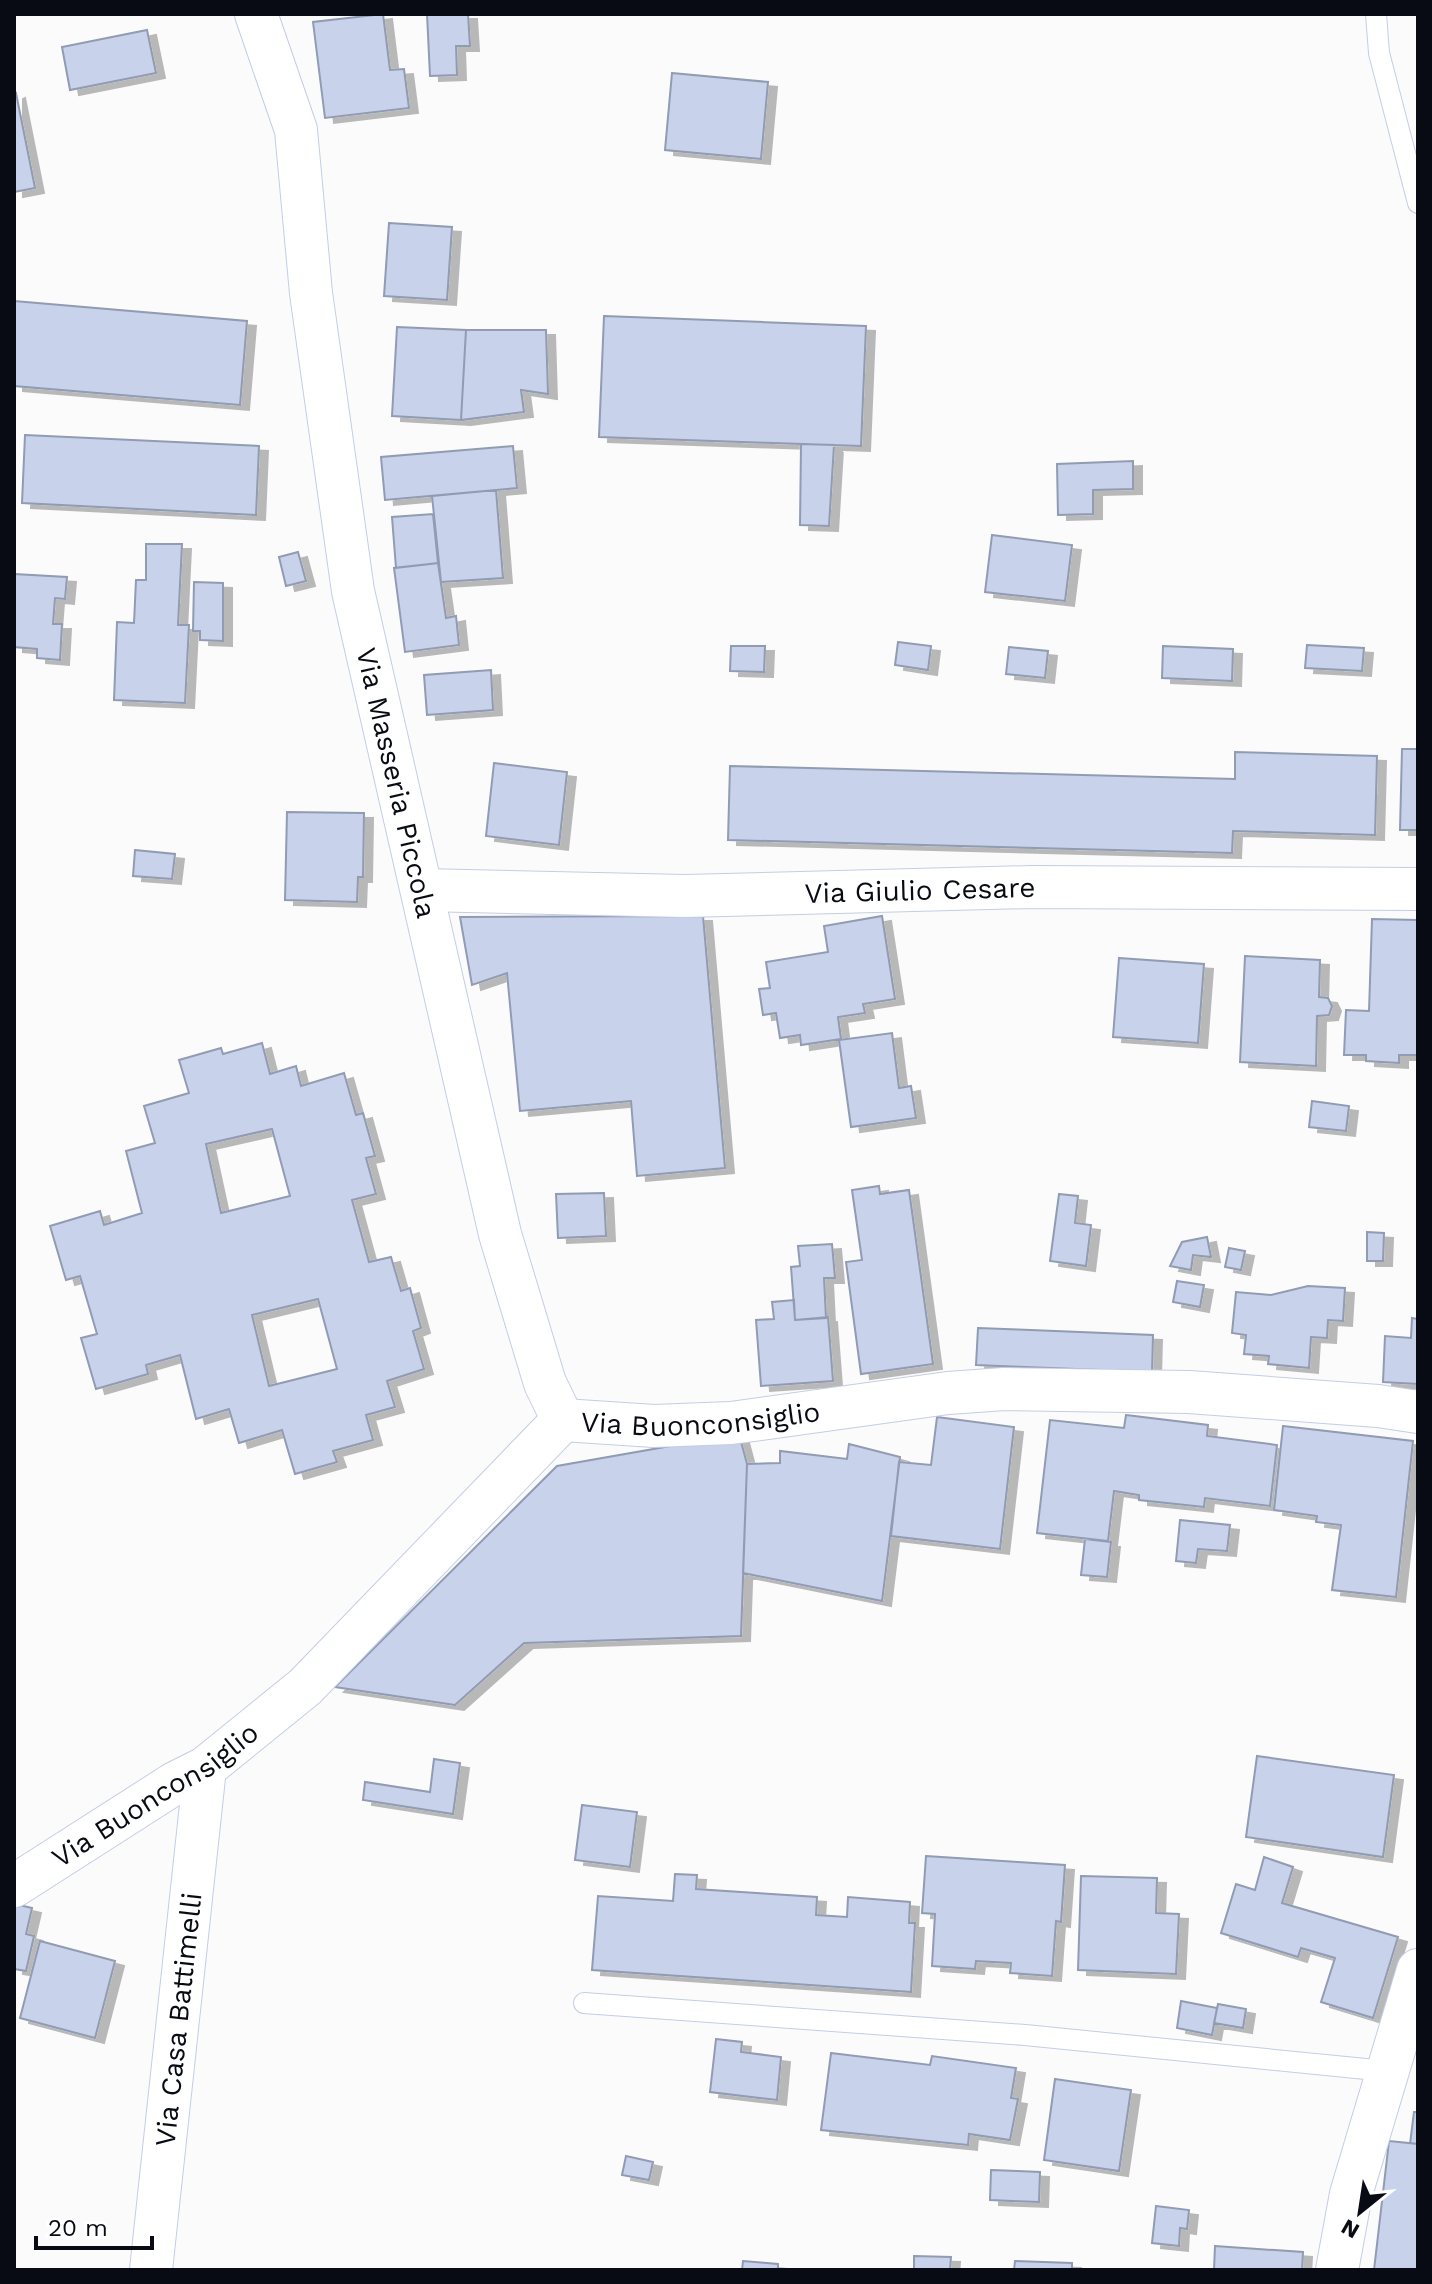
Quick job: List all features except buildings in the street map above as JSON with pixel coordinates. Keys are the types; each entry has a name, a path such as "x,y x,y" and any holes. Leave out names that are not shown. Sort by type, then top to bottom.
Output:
{"street":[{"name":"Via Masseria Piccola","path":"260,16 296,130 311,293 353,591 500,1234 545,1383 563,1420"},
{"name":"Via Giulio Cesare","path":"422,890 685,896 1031,887 1418,889"},
{"name":"Via Buonconsiglio","path":"14,1886 175,1783 205,1768 305,1687 563,1420 654,1426 731,1423 948,1393 1004,1389 1189,1392 1378,1406 1418,1412"},
{"name":"Via Casa Battimelli","path":"151,2270 205,1768"},
{"path":"1337,2270 1351,2194 1418,1970"}],"lane":[{"path":"1376,14 1379,53 1418,203"},
{"path":"584,2003 1025,2035 1386,2071"}]}
